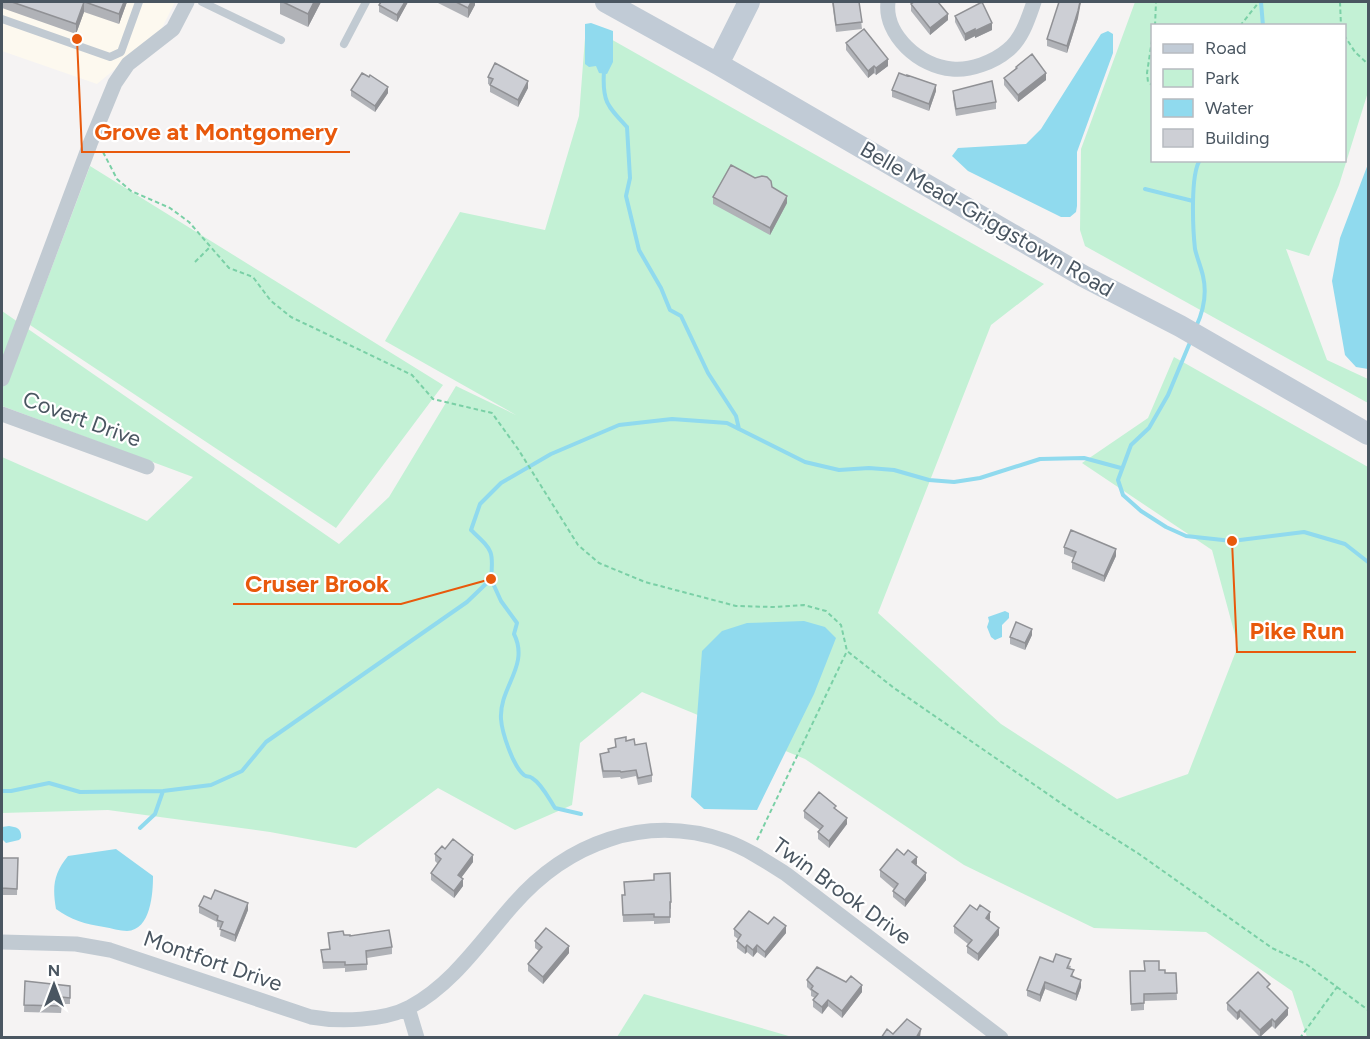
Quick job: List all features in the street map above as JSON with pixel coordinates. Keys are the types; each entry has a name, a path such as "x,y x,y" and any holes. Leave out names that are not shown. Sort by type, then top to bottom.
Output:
{"street":[{"name":"Covert Drive","path":"2,379 90,144 125,58 173,29 187,2"},
{"name":"Belle Mead-Griggstown Road","path":"606,2 718,64 1083,276 1180,326 1368,434"},
{"path":"718,64 749,2"},
{"path":"888,2 890,22 905,46 936,66 950,69 963,69 993,60 1010,50 1022,33 1034,2"},
{"name":"Covert Drive","path":"2,414 147,466"},
{"name":"Twin Brook Drive","path":"469,960 513,905 539,879 567,857 599,842 633,833 666,831 697,834 740,847 786,874 999,1037"},
{"name":"Montfort Drive","path":"2,942 76,944 110,950 311,1017 335,1021 376,1017 408,1008 426,997 469,960"},
{"path":"408,1008 417,1038"}],"lane":[{"path":"2,19 110,57 125,58 140,2"},
{"path":"202,2 281,40"},
{"path":"344,44 366,2"}],"path":[{"path":"1155,24 1156,2"},
{"path":"1241,24 1259,2"},
{"path":"1340,2 1341,24"},
{"path":"1346,38 1354,52 1368,64"},
{"path":"1151,47 1147,74 1151,84"},
{"path":"101,149 117,179 131,190 170,208 189,222 229,268 253,277 272,301 291,317 412,375 433,399 492,413 518,449 578,545 599,563 645,582 736,606 804,605 826,611 841,626 847,651 894,688 1084,819 1139,854 1272,948 1306,964 1368,1010"},
{"path":"195,262 210,247"},
{"path":"757,840 847,651"},
{"path":"1300,1038 1337,987"}],"shaded area":[{"path":"2,2 175,2 160,32 97,84 2,51"}],"green space":[{"path":"1135,2 1368,2 1368,92 1339,185 1309,256 1286,249 1327,360 1368,379 1368,403 1085,246 1080,230 1081,149"},
{"path":"586,25 1044,284 991,325 878,613 1001,724 1117,799 1188,774 1238,646 1212,550 1082,463 1148,418 1174,357 1368,467 1368,1037 1307,1037 1292,991 1206,932 1094,928 964,865 805,759 642,692 580,743 572,805 515,830 438,788 356,848 270,832 108,810 2,813 2,457 147,521 193,477 2,406 2,311 339,544 389,497 456,386 516,415 385,341 460,212 545,230 579,116"},
{"path":"90,166 443,385 336,528 30,325"},
{"path":"644,994 792,1037 617,1037"}],"water":[{"path":"591,23 613,31 613,62 607,74 599,73 596,66 589,67 585,64 585,24"},
{"path":"1108,31 1113,34 1113,53 1077,152 1077,206 1076,212 1070,217 1061,217 968,171 952,156 958,148 1026,144 1041,129 1101,34"},
{"path":"1368,164 1368,369 1356,367 1345,355 1332,281 1340,238"},
{"path":"1005,611 1009,613 1009,618 1002,625 1002,637 995,640 991,637 987,627 988,617"},
{"path":"804,621 825,627 836,638 814,694 757,810 704,809 691,797 702,651 722,631 747,623"},
{"path":"9,826 21,832 21,838 6,843 2,839 2,827"},
{"path":"116,849 153,876 149,910 141,924 135,929 118,930 78,921 56,909 55,880 68,856"}],"building":[{"path":"12,2 84,2 76,24"},
{"path":"85,2 124,2 119,14"},
{"path":"283,2 314,2 308,14"},
{"path":"381,2 405,2 397,15 379,5"},
{"path":"456,2 471,2 468,8"},
{"path":"833,2 859,2 862,22 836,25"},
{"path":"938,2 948,14 930,28 911,4"},
{"path":"982,2 992,23 965,34 955,16"},
{"path":"1059,2 1080,2 1067,46 1047,39"},
{"path":"864,29 888,59 868,71 846,43"},
{"path":"1032,54 1046,73 1018,95 1004,78"},
{"path":"495,63 528,81 518,100 490,85 493,79 488,77"},
{"path":"362,73 369,77 370,75 388,87 375,106 351,90"},
{"path":"899,73 936,85 929,104 892,90"},
{"path":"992,81 996,102 956,109 953,91"},
{"path":"731,165 755,178 767,177 772,187 787,196 770,228 713,197"},
{"path":"1071,530 1116,549 1104,576 1072,562 1076,552 1064,547"},
{"path":"1016,622 1032,629 1025,643 1010,637"},
{"path":"626,737 626,741 634,739 635,745 646,743 652,775 638,778 636,770 603,771 600,754 616,747 615,739"},
{"path":"819,792 847,818 829,841 818,832 823,826 804,811"},
{"path":"453,839 473,855 458,875 463,879 454,891 431,873 441,859 435,854 442,846 445,849"},
{"path":"897,849 904,855 908,850 917,857 912,862 926,873 905,900 893,891 898,884 880,870"},
{"path":"2,858 18,858 17,889 2,888"},
{"path":"670,873 670,917 654,917 654,914 623,915 624,882 654,880 654,874"},
{"path":"215,890 248,903 235,935 220,929 223,922 217,920 218,916 199,906 204,896 211,899"},
{"path":"970,905 977,910 980,905 990,912 986,918 999,928 978,954 967,946 972,940 954,926"},
{"path":"749,911 768,924 774,917 786,926 765,952 757,945 753,950 747,945 745,948 737,941 741,935 734,929"},
{"path":"546,928 569,946 543,977 528,964 542,947 535,941"},
{"path":"389,930 392,947 366,951 367,964 345,965 345,962 323,962 321,950 330,949 328,933 343,931 344,935 350,936"},
{"path":"1056,954 1071,959 1067,968 1074,970 1071,976 1081,980 1076,994 1045,982 1040,995 1027,990 1040,957 1053,962"},
{"path":"1144,961 1159,961 1159,970 1165,970 1165,973 1176,973 1177,993 1144,994 1144,1003 1131,1004 1130,971 1145,971"},
{"path":"817,967 846,982 851,976 862,985 842,1011 828,1000 822,1007 813,1000 818,994 811,989 813,986 807,980"},
{"path":"1258,972 1270,984 1267,987 1288,1008 1275,1022 1272,1019 1260,1030 1240,1010 1237,1013 1227,1003"},
{"path":"25,981 70,986 70,998 62,997 61,1006 24,1005"},
{"path":"907,1019 921,1029 916,1038 881,1038 887,1029 893,1034"}],"waterway":[{"path":"1261,2 1263,24"},
{"path":"604,71 607,102 627,127 630,178 626,196 639,250 661,288 670,310 681,316 708,373 736,416 739,429"},
{"path":"1196,327 1205,289 1195,249 1193,217 1193,190 1199,162"},
{"path":"1145,189 1193,201"},
{"path":"1191,340 1168,395 1149,428 1131,445 1118,480 1123,495 1141,511 1166,527 1186,536 1232,541 1304,532 1345,544 1368,562"},
{"path":"2,791 49,783 80,792 163,791 211,785 242,771 266,742 467,602 491,579 492,556 490,551 471,530 480,504 501,483 551,454 619,425 672,419 727,423 805,462 839,470 869,468 894,470 929,480 954,482 980,478 1040,459 1084,458 1121,468"},
{"path":"491,579 501,601 517,623 514,634 518,656 504,697 501,719 509,749 520,771 539,784 555,808 581,814"},
{"path":"140,828 155,814 163,791"}],"place":[{"name":"Grove at Montgomery","path":"77,39"},
{"name":"Pike Run","path":"1232,541"},
{"name":"Cruser Brook","path":"491,579"}]}
